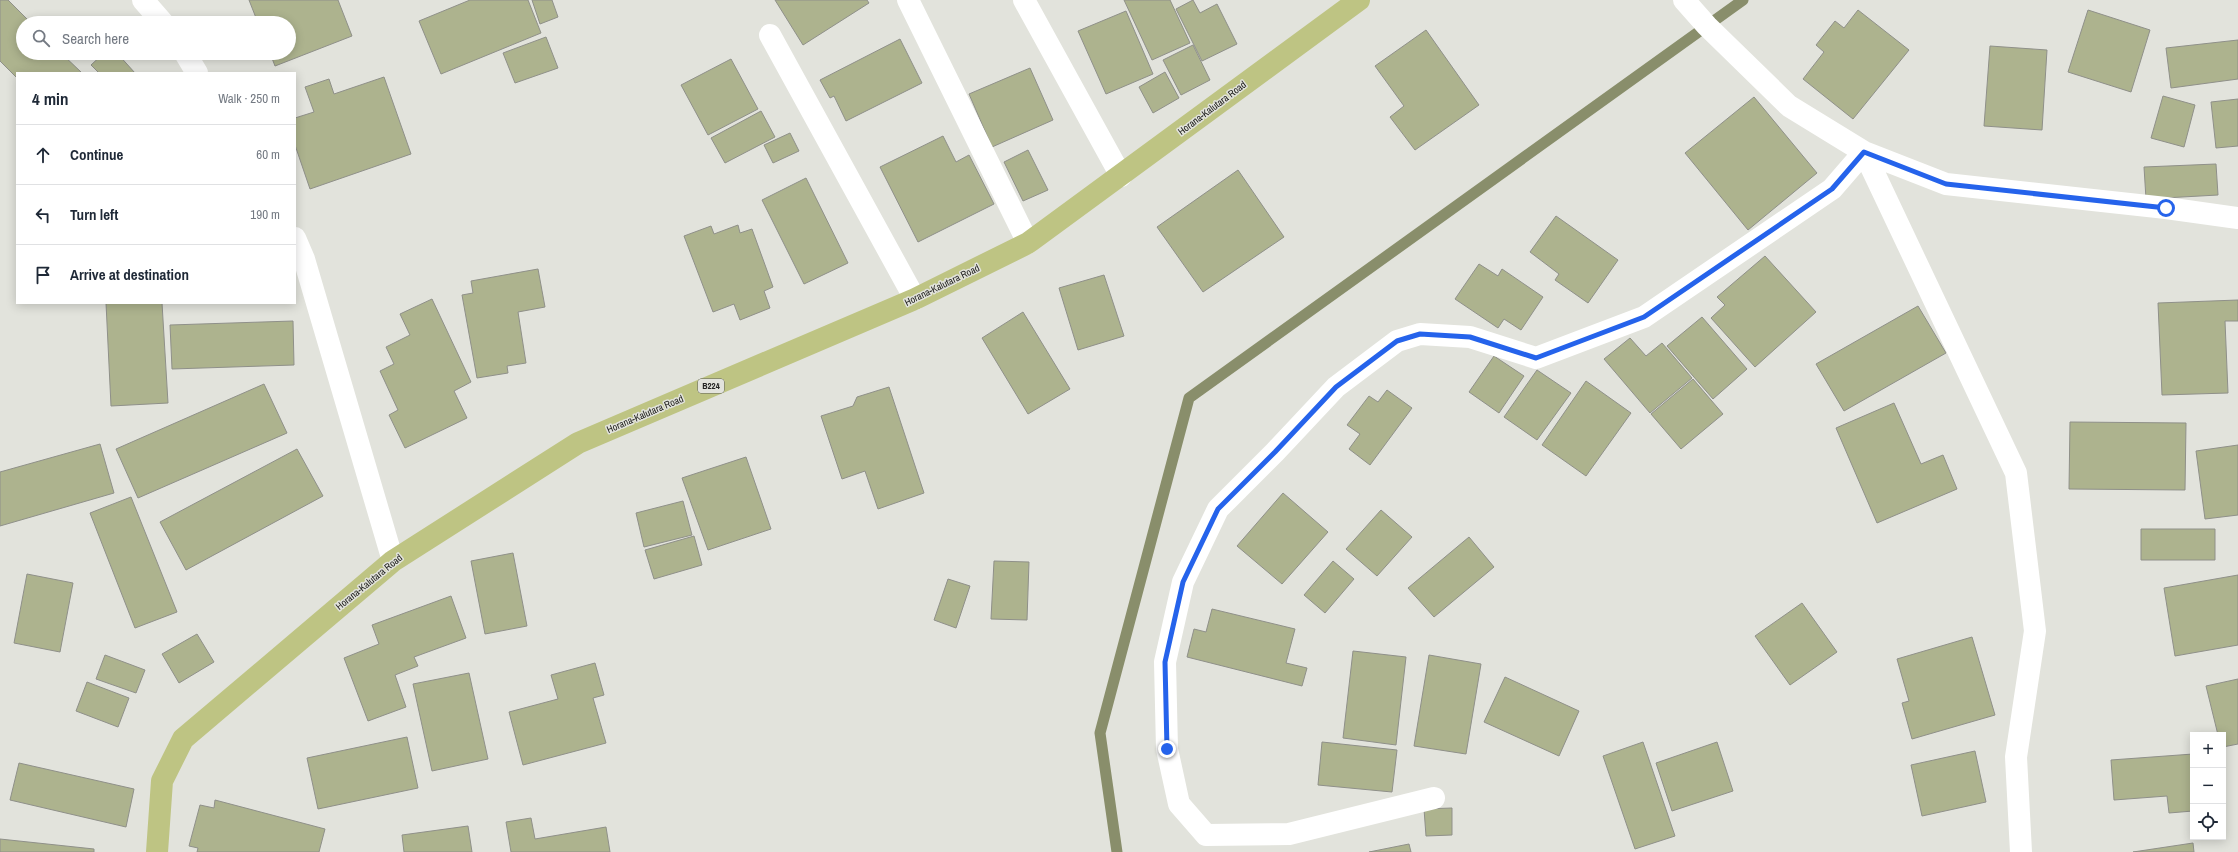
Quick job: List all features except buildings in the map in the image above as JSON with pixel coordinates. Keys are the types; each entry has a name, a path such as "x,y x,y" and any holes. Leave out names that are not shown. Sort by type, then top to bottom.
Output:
{"main road":[{"name":"Horana-Kalutara Road","path":"157,852 162,781 183,739 393,560 578,443 915,299 1028,243 1359,0"}],"street":[{"path":"143,0 157,16"},
{"path":"908,0 1028,243"},
{"path":"1024,0 1121,176"},
{"path":"1684,0 1706,26 1789,106 1864,152 1946,184 2166,208 2238,218"},
{"path":"770,35 915,299"},
{"path":"189,60 196,72"},
{"path":"1434,798 1289,834 1206,835 1179,804 1167,749 1165,662 1183,582 1218,509 1275,452 1336,387 1397,341 1420,334 1470,337 1536,358 1644,317 1832,189 1864,152"},
{"path":"1864,152 2016,473 2035,631 2016,757 2021,852"},
{"path":"296,241 308,274 393,560"}],"waterway":[{"path":"1117,852 1100,733 1189,398 1743,0"}],"route":[{"path":"1167,749 1165,662 1183,582 1218,509 1275,452 1336,387 1397,341 1420,334 1470,337 1536,358 1644,317 1832,189 1864,152 1946,184 2166,208"}]}
